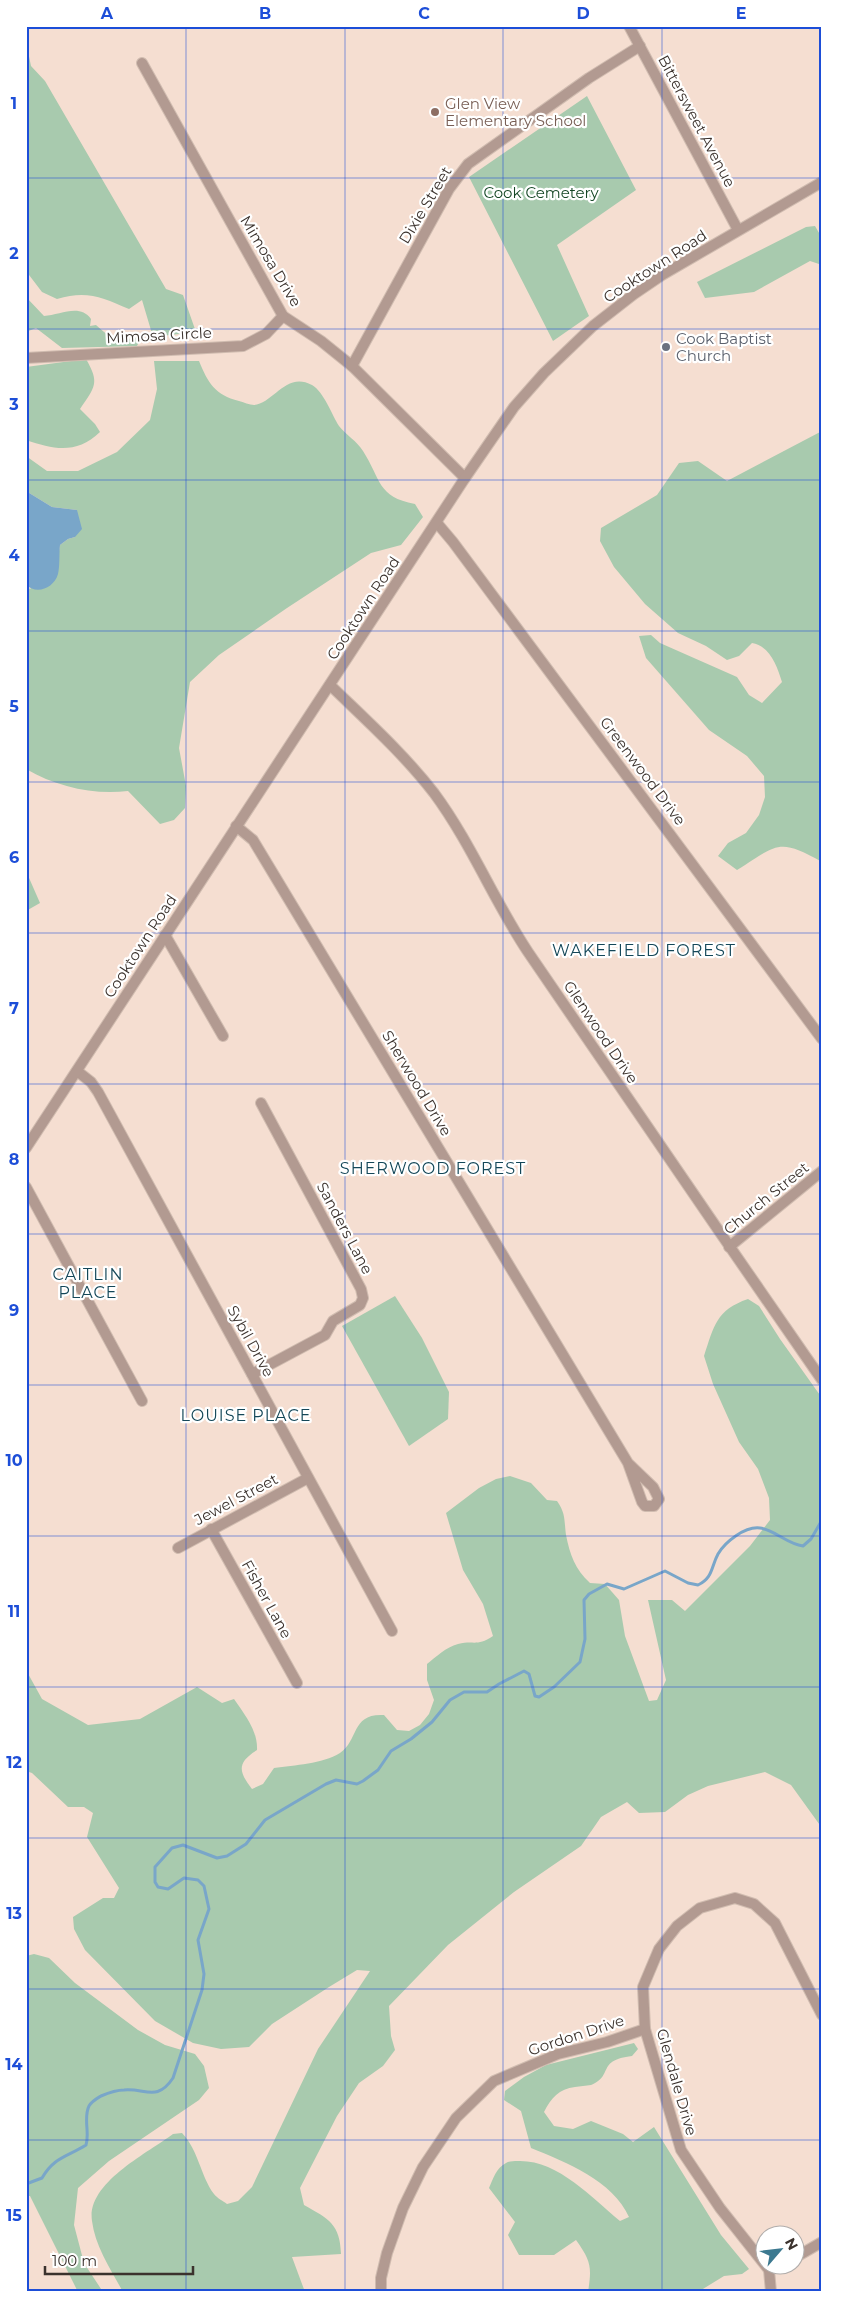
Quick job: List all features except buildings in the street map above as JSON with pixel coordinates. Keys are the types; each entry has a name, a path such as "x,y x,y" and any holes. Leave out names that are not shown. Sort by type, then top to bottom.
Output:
{"street":[{"name":"Bittersweet Avenue","path":"629,26 738,230"},
{"name":"Dixie Street","path":"352,366 449,188 468,164 590,78 640,46"},
{"name":"Mimosa Drive","path":"142,63 283,316 321,341 352,366 465,478"},
{"name":"Cooktown Road","path":"26,1148 236,826 437,524 465,478 514,407 544,373 593,326 655,280 822,182"},
{"name":"Mimosa Circle","path":"26,358 244,346 266,334 283,316"},
{"name":"Greenwood Drive","path":"437,524 822,1039"},
{"name":"Glenwood Drive","path":"330,685 393,746 434,794 460,834 510,925 822,1380"},
{"name":"Sherwood Drive","path":"236,826 253,840 628,1464"},
{"path":"165,935 223,1036"},
{"name":"Sybil Drive","path":"77,1071 96,1088 392,1631"},
{"name":"Sanders Lane","path":"252,1374 325,1334 333,1321 360,1305 363,1298 361,1289 261,1103"},
{"name":"Church Street","path":"729,1247 822,1171"},
{"path":"26,1187 142,1401"},
{"name":"Jewel Street","path":"178,1548 308,1478"},
{"name":"Fisher Lane","path":"212,1529 297,1683"},
{"name":"Glendale Drive","path":"756,2248 720,2208 681,2150 644,2029 643,1987 659,1949 677,1926 700,1908 735,1898 754,1904 775,1923 822,2015"},
{"name":"Gordon Drive","path":"381,2292 387,2253 403,2208 423,2167 463,2112 494,2081 558,2054 607,2042 644,2029"},
{"path":"806,2251 822,2242"},
{"name":"Glendale Drive","path":"771,2292 773,2276"}],"green space":[{"path":"26,42 31,66 45,81 166,289 183,295 196,332 153,337 142,300 129,309 94,296 77,295 57,299 42,292 26,271"},
{"name":"Cook Cemetery","path":"587,96 636,190 557,245 589,316 553,341 469,177"},
{"path":"815,226 822,238 822,265 810,261 754,292 705,298 697,282 806,227"},
{"path":"26,297 44,316 69,311 81,312 91,319 90,326 96,325 114,338 136,338 139,342 137,346 62,348 36,328 26,332"},
{"path":"86,359 93,374 94,385 80,409 100,432 83,444 65,448 56,448 26,440 26,367"},
{"path":"154,361 199,361 209,382 218,392 252,405 261,403 287,385 295,382 312,385 324,398 339,426 361,447 377,478 387,492 393,497 415,504 423,517 401,545 371,553 219,655 190,682 179,748 186,786 185,808 174,820 160,824 128,791 89,791 50,781 26,769 26,585 30,589 58,558 60,545 68,539 75,537 77,510 52,507 26,491 26,456 47,471 78,471 117,452 150,420 157,389"},
{"path":"822,431 822,862 796,849 778,847 737,870 718,856 728,843 746,833 759,815 765,797 764,776 747,756 709,730 646,658 639,636 651,635 660,643 737,677 749,695 762,703 782,682 778,670 768,652 758,645 752,643 739,656 727,660 706,646 678,633 645,604 614,567 600,541 601,528 657,495 679,463 698,461 727,481"},
{"path":"26,871 40,903 26,911"},
{"path":"395,1296 422,1338 449,1392 448,1419 409,1446 342,1326"},
{"path":"748,1299 759,1306 822,1398 822,1828 791,1785 765,1772 708,1786 688,1795 665,1812 639,1813 627,1802 601,1817 581,1846 514,1892 448,1945 389,2006 391,2036 395,2050 383,2066 359,2083 337,2116 300,2188 304,2205 320,2214 332,2224 338,2236 341,2254 292,2257 305,2292 123,2292 96,2240 92,2221 93,2207 99,2194 108,2182 121,2170 173,2134 182,2133 192,2147 205,2179 214,2194 227,2204 238,2201 252,2187 318,2049 370,1971 357,1970 329,1987 272,2024 249,2047 221,2049 193,2043 155,2021 85,1950 74,1929 73,1917 103,1898 114,1898 119,1888 87,1837 93,1813 84,1807 68,1807 32,1773 26,1771 26,1670 42,1699 88,1725 140,1719 197,1687 222,1703 234,1699 250,1723 257,1743 257,1750 246,1759 242,1768 244,1778 252,1789 263,1784 274,1768 317,1762 340,1753 346,1748 357,1728 366,1718 384,1715 397,1730 409,1731 420,1725 429,1714 434,1700 427,1680 427,1664 449,1647 463,1643 479,1642 493,1636 483,1604 463,1570 446,1513 479,1488 496,1479 510,1476 531,1483 547,1500 557,1501 565,1521 566,1535 574,1561 580,1572 590,1583 605,1584 619,1600 625,1636 649,1701 657,1700 666,1680 648,1600 672,1600 685,1611 750,1546 770,1520 769,1498 758,1469 739,1442 713,1384 704,1356 718,1320 729,1308"},
{"path":"34,1954 49,1958 75,1983 138,2030 165,2045 195,2054 204,2066 209,2088 199,2100 109,2161 78,2188 74,2225 84,2263 103,2292 78,2292 30,2196 26,2196 26,1956"},
{"path":"634,2043 638,2049 632,2056 614,2061 609,2065 602,2077 591,2085 569,2088 560,2092 553,2098 544,2112 554,2126 573,2129 591,2121 623,2134 633,2142 654,2127 721,2235 749,2269 742,2274 724,2276 698,2292 588,2292 589,2264 585,2253 576,2240 554,2255 519,2255 508,2235 515,2222 489,2188 497,2171 506,2163 510,2161 532,2162 546,2166 573,2181 620,2221 629,2217 622,2204 600,2183 573,2166 531,2148 521,2111 504,2100 505,2091 524,2077 546,2065"}],"water":[{"path":"26,491 52,507 77,510 82,529 75,537 68,539 60,545 59,571 56,579 49,586 40,590 26,585"}],"waterway":[{"path":"26,2184 42,2178 56,2161 86,2145 87,2111 94,2100 118,2091 156,2092 162,2090 173,2078 202,1990 204,1974 198,1940 209,1909 204,1886 198,1880 184,1878 168,1889 158,1887 155,1882 155,1867 172,1848 183,1845 217,1858 227,1856 246,1844 265,1820 326,1784 336,1780 357,1784 363,1781 378,1770 391,1751 411,1739 432,1722 450,1700 464,1692 487,1692 524,1671 529,1674 535,1696 539,1697 554,1687 580,1662 585,1639 584,1600 589,1594 607,1584 624,1589 665,1571 688,1583 698,1585 709,1576 721,1549 742,1532 754,1528 765,1529 792,1543 803,1546 811,1539 822,1520"}],"place":[{"name":"Glen View Elementary School","path":"435,112"},
{"name":"Cook Baptist Church","path":"666,347"}],"district":[{"name":"WAKEFIELD FOREST","path":"644,950"},
{"name":"SHERWOOD FOREST","path":"433,1168"},
{"name":"CAITLIN PLACE","path":"88,1283"},
{"name":"LOUISE PLACE","path":"246,1415"}]}
